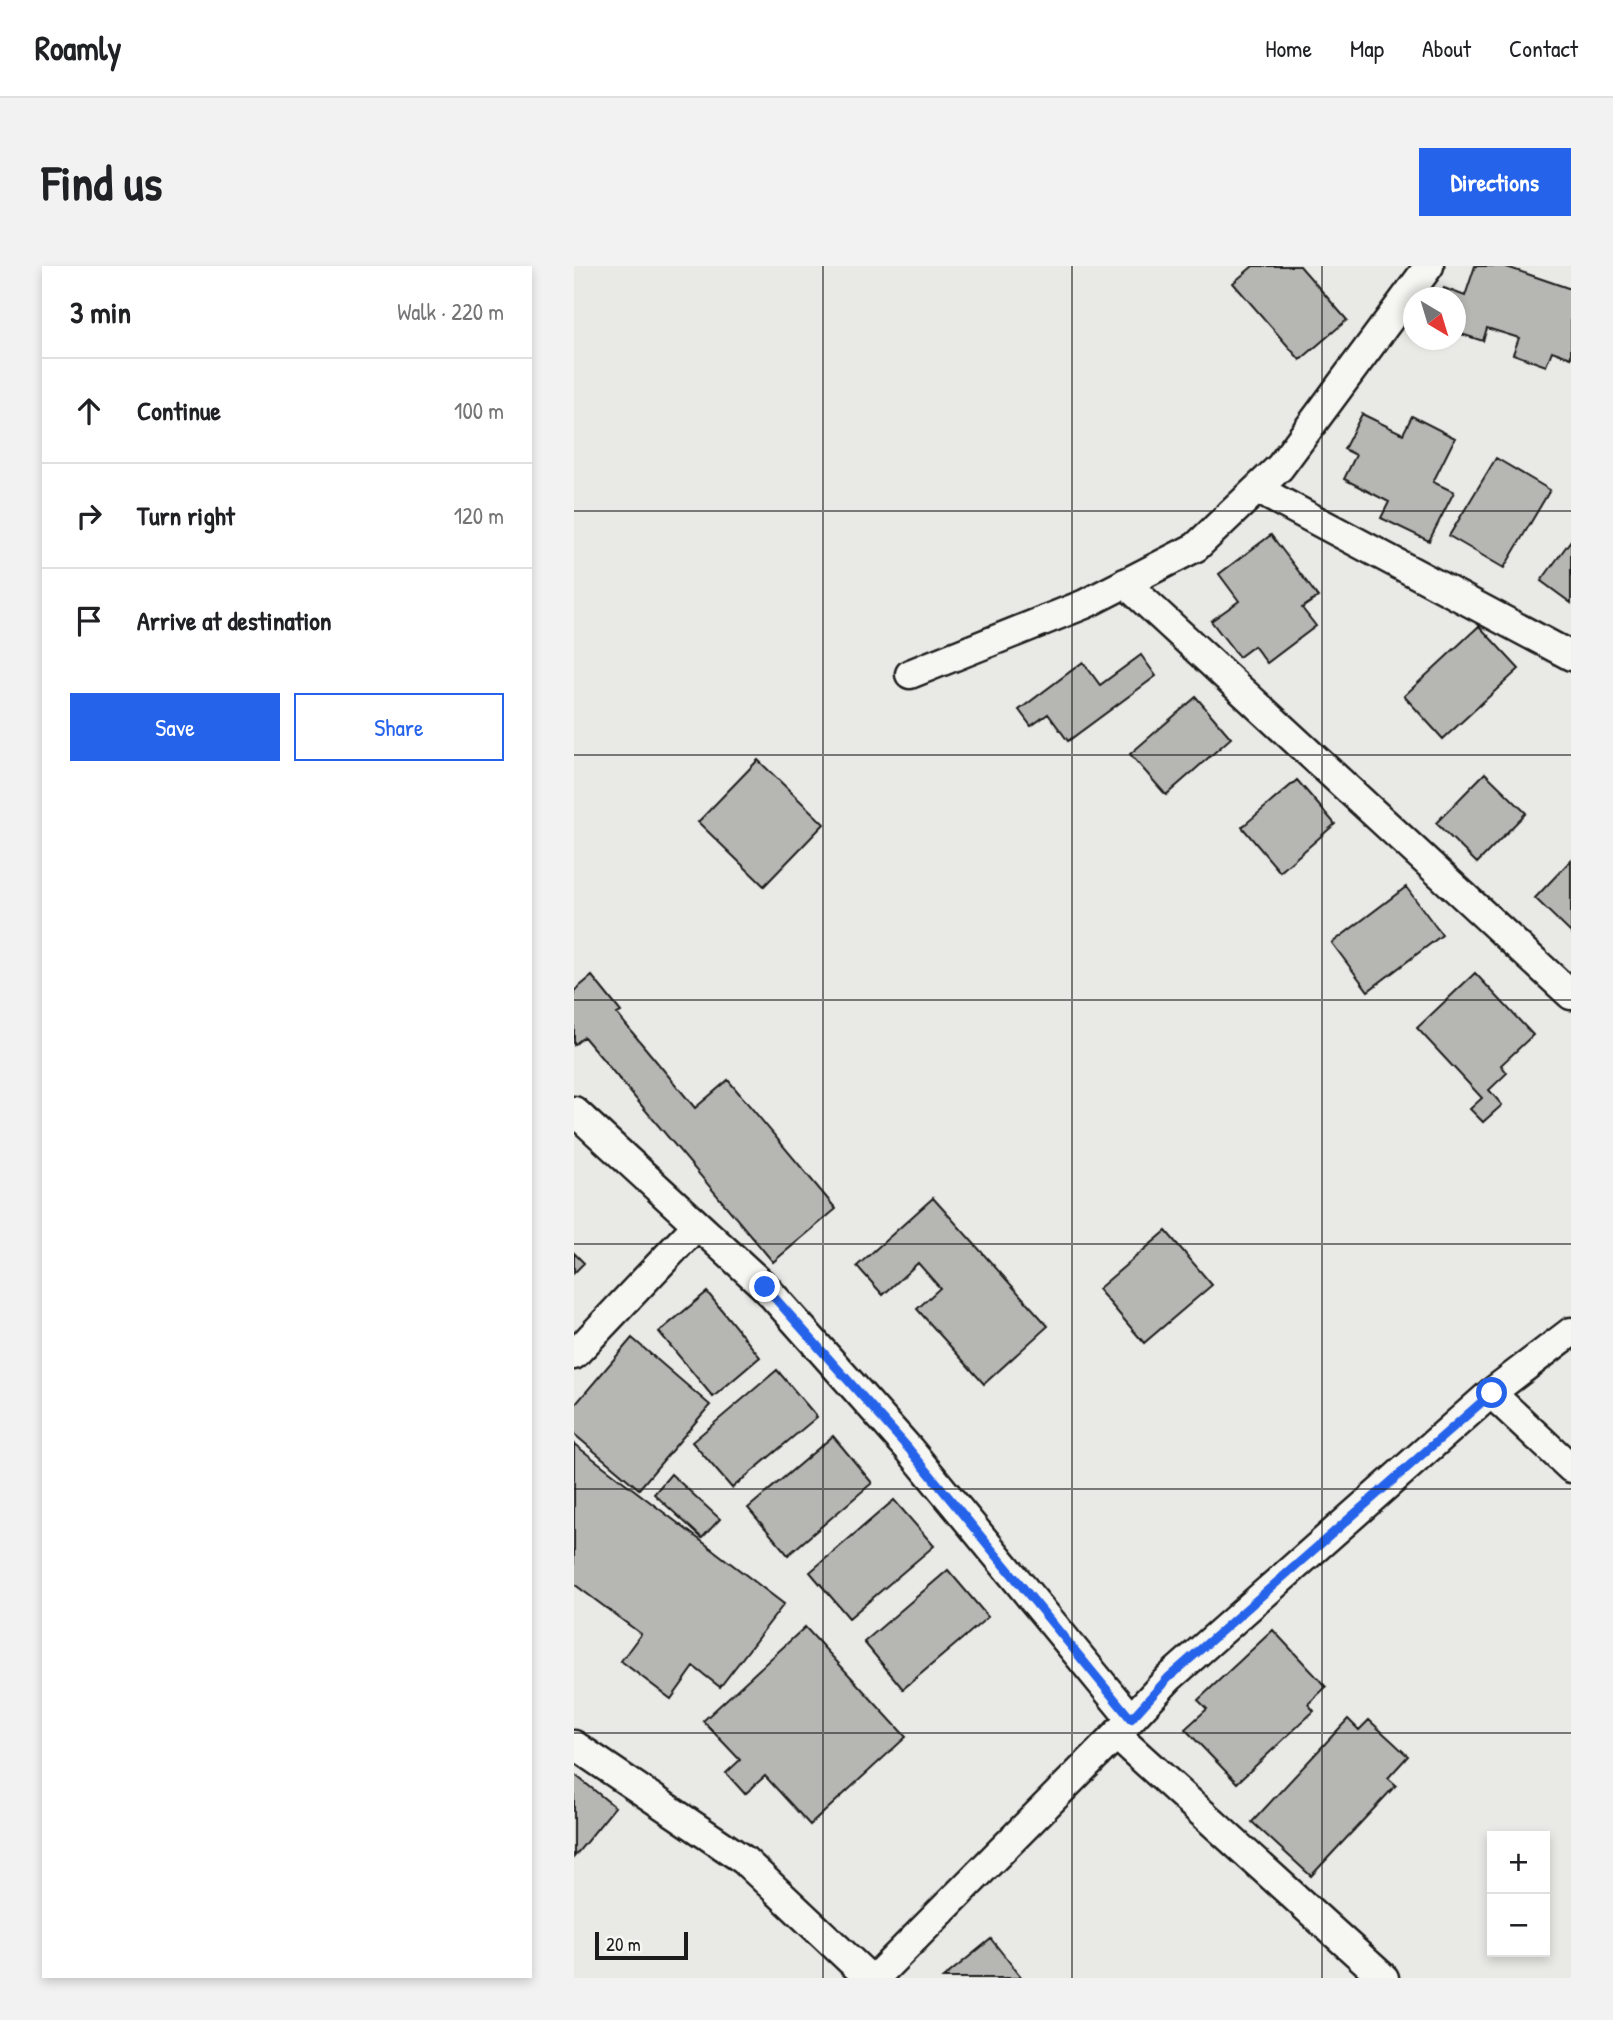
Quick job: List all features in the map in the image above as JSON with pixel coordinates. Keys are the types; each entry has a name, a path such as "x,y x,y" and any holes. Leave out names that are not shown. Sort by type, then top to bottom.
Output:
{"street":[{"path":"910,674 1085,604 1196,547 1280,467 1429,266"},
{"path":"1257,489 1571,656"},
{"path":"1125,583 1571,995"},
{"path":"574,1111 765,1287 900,1439 1124,1727 1384,1978"},
{"path":"574,1355 697,1225"},
{"path":"875,1978 1124,1727 1168,1678 1492,1393 1571,1332"},
{"path":"1492,1393 1571,1468"},
{"path":"574,1745 744,1860 869,1978"}],"building":[{"path":"1253,266 1300,266 1347,320 1300,360 1233,283"},
{"path":"1475,266 1504,266 1571,289 1571,358 1552,351 1546,366 1513,354 1519,338 1487,328 1483,341 1466,336 1466,293"},
{"path":"1362,414 1403,434 1412,416 1455,438 1433,482 1454,492 1429,541 1381,518 1389,502 1344,479 1356,455 1344,449"},
{"path":"1496,458 1550,490 1504,568 1449,536"},
{"path":"1271,535 1318,597 1302,608 1316,626 1267,663 1254,646 1239,657 1211,621 1239,601 1219,574"},
{"path":"1571,540 1571,603 1541,581"},
{"path":"1479,626 1519,669 1443,739 1404,696"},
{"path":"1141,655 1156,676 1068,741 1048,714 1031,726 1019,710 1083,662 1100,685"},
{"path":"1196,697 1231,738 1166,795 1130,754"},
{"path":"758,760 824,824 764,886 698,822"},
{"path":"1485,773 1526,813 1477,863 1436,823"},
{"path":"1297,780 1335,824 1280,872 1242,827"},
{"path":"1571,860 1571,933 1535,898"},
{"path":"1406,887 1442,935 1368,991 1332,943"},
{"path":"1475,973 1533,1035 1501,1065 1507,1073 1489,1090 1502,1105 1483,1122 1470,1109 1482,1098 1417,1028"},
{"path":"592,976 621,1012 617,1014 695,1108 728,1080 836,1209 773,1262 584,1037 574,1045 574,991"},
{"path":"933,1198 1048,1326 984,1384 917,1309 940,1288 918,1263 883,1295 857,1266"},
{"path":"1166,1231 1212,1285 1144,1343 1098,1289"},
{"path":"574,1253 584,1263 574,1273"},
{"path":"707,1292 760,1357 713,1397 659,1332"},
{"path":"632,1338 710,1405 639,1489 574,1434 574,1406"},
{"path":"777,1370 817,1417 732,1488 692,1442"},
{"path":"833,1436 872,1483 788,1555 748,1508"},
{"path":"574,1444 784,1604 720,1687 694,1667 671,1699 621,1661 641,1634 574,1584"},
{"path":"671,1474 720,1519 702,1538 654,1494"},
{"path":"894,1500 934,1546 849,1618 810,1572"},
{"path":"948,1570 988,1617 903,1689 864,1642"},
{"path":"805,1627 906,1737 810,1825 765,1776 745,1794 726,1773 740,1760 703,1721"},
{"path":"1273,1630 1326,1687 1308,1704 1314,1711 1237,1783 1185,1729 1207,1709 1198,1700"},
{"path":"1348,1719 1359,1730 1369,1720 1408,1756 1388,1778 1396,1785 1311,1876 1252,1822"},
{"path":"574,1774 615,1807 574,1857"},
{"path":"991,1939 1022,1978 943,1978"}],"route":[{"path":"765,1287 909,1449 1131,1719 1168,1678 1492,1393"}]}
